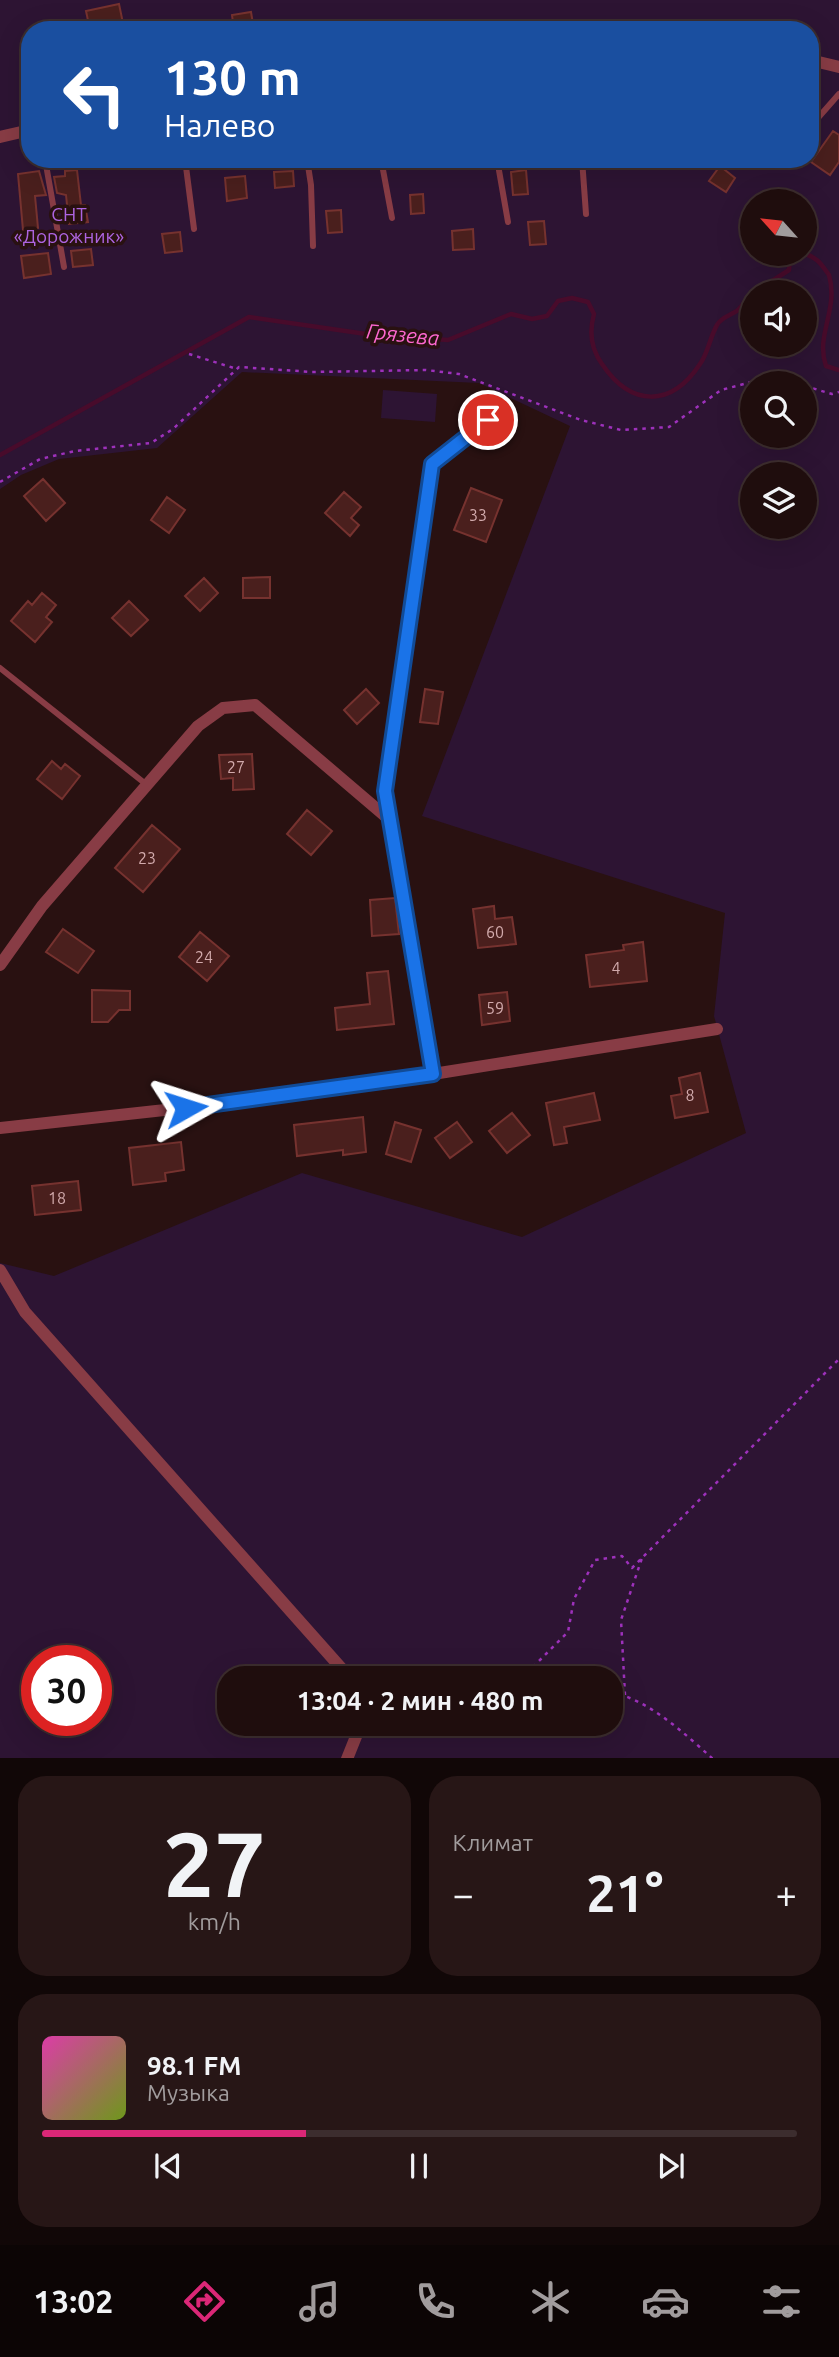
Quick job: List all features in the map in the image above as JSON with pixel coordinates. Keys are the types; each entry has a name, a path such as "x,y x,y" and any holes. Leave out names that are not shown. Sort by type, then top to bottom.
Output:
{"street":[{"path":"819,63 839,67"},
{"path":"0,137 21,132"},
{"path":"0,965 42,906 198,726 223,708 255,705 391,821 433,1074"},
{"path":"0,1128 265,1099 717,1029"},
{"path":"0,1270 25,1312 339,1666"},
{"path":"347,1758 356,1736"}],"lane":[{"path":"819,117 839,94"},
{"path":"47,168 64,267"},
{"path":"186,168 194,229"},
{"path":"308,168 313,246"},
{"path":"383,168 392,218"},
{"path":"499,168 508,222"},
{"path":"583,168 586,214"},
{"path":"391,821 385,791 432,464 506,405"},
{"path":"0,668 147,785"}],"path":[{"path":"189,354 237,369 426,370 460,374 581,420 621,430 669,427 721,390 740,385"},
{"path":"0,482 40,459 75,451 151,443 173,429 237,369"},
{"path":"817,390 832,394 839,392"},
{"path":"534,1666 569,1632 574,1599 595,1560 622,1556 632,1568 839,1359"},
{"path":"642,1557 621,1620 625,1695 682,1731 712,1758"}],"green space":[{"name":"СНТ «Дорожник»","path":"0,0 839,0 839,1758 0,1758 0,1263 54,1276 302,1173 522,1237 746,1133 714,1016 725,913 422,816 570,426 479,383 242,372 157,448 59,459 21,475 0,489"},
{"path":"383,390 437,394 435,422 381,418"}],"building":[{"path":"119,4 123,21 88,21 86,11"},
{"path":"251,12 252,21 233,21 232,15"},
{"path":"833,131 839,135 839,162 830,175 819,167 819,151"},
{"path":"719,168 735,178 726,192 709,181"},
{"path":"77,170 81,205 85,205 88,222 69,224 66,195 57,193 54,177 65,176 65,171"},
{"path":"526,170 528,194 513,195 511,172"},
{"path":"39,171 46,195 35,196 38,228 23,230 18,174"},
{"path":"293,171 294,186 275,188 274,172"},
{"path":"245,176 247,198 227,201 225,178"},
{"path":"423,194 424,213 411,214 410,195"},
{"path":"341,210 342,232 328,233 326,211"},
{"path":"544,221 546,244 530,245 528,222"},
{"path":"473,229 474,249 453,250 452,231"},
{"path":"180,232 182,251 165,253 162,234"},
{"path":"91,249 93,265 73,267 71,251"},
{"path":"48,253 51,274 24,278 21,256"},
{"path":"43,479 65,503 46,521 24,496"},
{"path":"471,488 502,500 486,542 454,530"},
{"path":"344,492 361,507 351,518 359,525 350,536 325,513"},
{"path":"167,497 185,510 169,533 151,520"},
{"path":"270,577 270,598 243,598 243,578"},
{"path":"204,578 218,593 200,611 185,596"},
{"path":"42,593 56,605 46,617 52,622 35,642 11,621 28,601 32,605"},
{"path":"129,601 148,620 131,636 112,618"},
{"path":"366,689 379,703 357,724 344,710"},
{"path":"425,689 443,692 438,724 420,722"},
{"path":"252,754 254,789 233,790 233,778 221,779 219,755"},
{"path":"52,761 61,769 65,764 80,776 62,799 37,779"},
{"path":"307,810 332,831 311,855 287,834"},
{"path":"152,825 180,849 143,892 115,868"},
{"path":"395,898 399,934 372,936 370,900"},
{"path":"494,906 495,919 512,917 516,944 478,948 473,909"},
{"path":"63,929 94,951 78,973 46,952"},
{"path":"200,932 229,956 207,981 179,957"},
{"path":"643,942 647,981 590,987 586,955 624,950 623,945"},
{"path":"388,971 394,1024 337,1030 335,1008 370,1004 367,973"},
{"path":"92,990 130,991 130,1010 119,1010 108,1022 92,1022"},
{"path":"507,992 510,1021 482,1025 479,995"},
{"path":"700,1073 708,1112 675,1118 671,1096 682,1094 679,1078"},
{"path":"594,1093 600,1120 564,1127 567,1143 554,1145 546,1103"},
{"path":"512,1113 530,1135 507,1153 489,1131"},
{"path":"363,1117 366,1152 343,1155 343,1150 297,1156 294,1125"},
{"path":"395,1122 421,1130 411,1162 386,1154"},
{"path":"457,1122 472,1142 450,1158 435,1138"},
{"path":"181,1142 184,1170 165,1173 166,1181 133,1185 129,1148"},
{"path":"78,1181 81,1210 35,1215 32,1186"}],"waterway":[{"path":"817,261 829,275 831,288 823,355 826,366 839,370"},
{"name":"Грязева","path":"774,280 789,270 789,266"},
{"name":"Грязева","path":"0,455 249,317 373,335 448,340 511,314 532,319 547,316 558,301 572,298 588,302 594,314 592,340 595,352 613,378 625,388 651,397 677,389 689,378 703,360 719,322 740,307"}],"route":[{"path":"186,1108 433,1074 385,791 432,464 488,420"}]}
